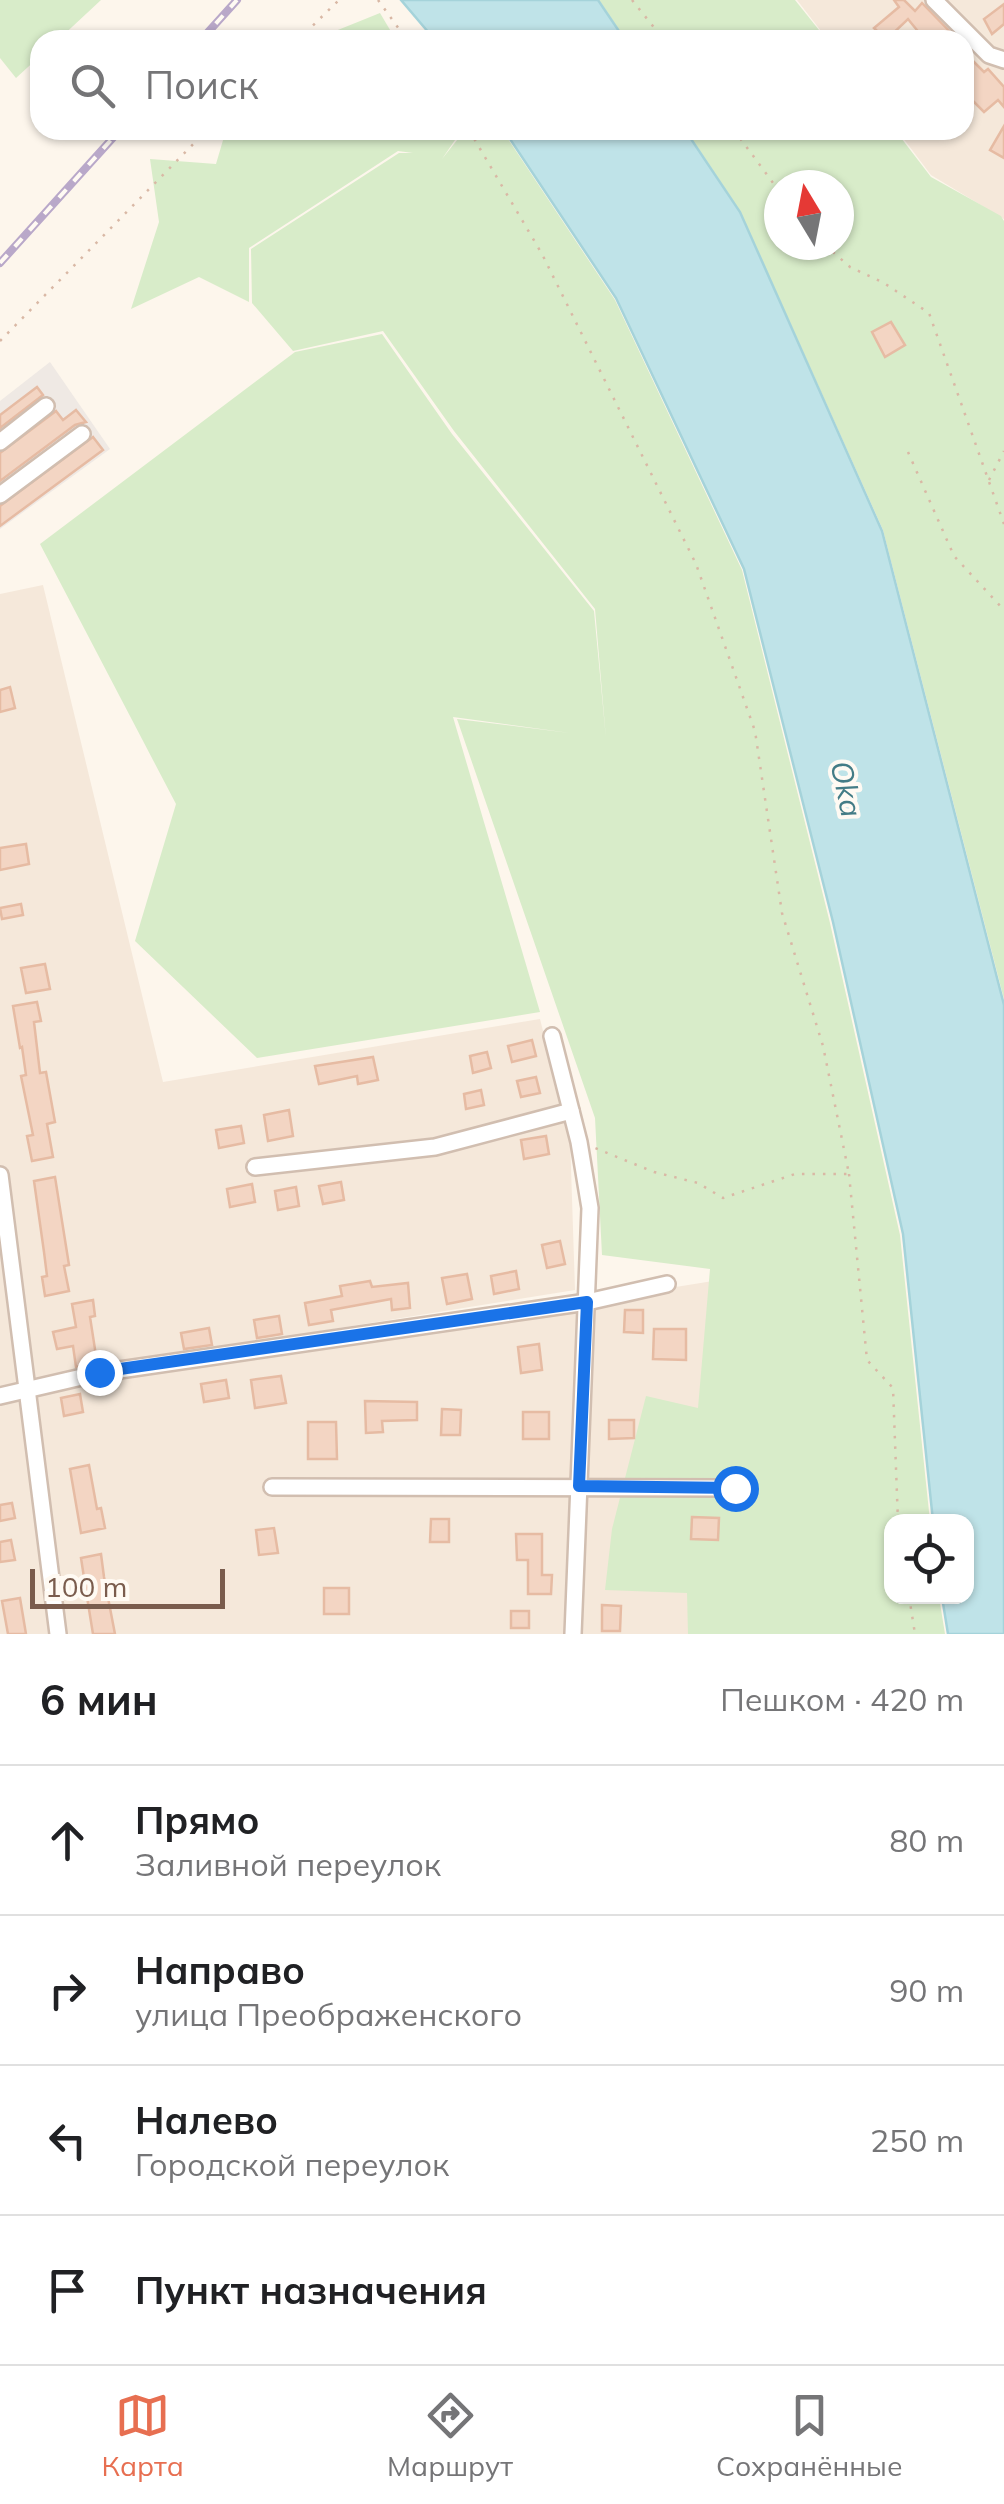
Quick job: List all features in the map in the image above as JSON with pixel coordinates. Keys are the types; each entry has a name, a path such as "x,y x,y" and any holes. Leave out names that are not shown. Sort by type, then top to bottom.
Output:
{"street":[{"path":"934,0 967,30"},
{"path":"974,36 997,57"},
{"path":"0,442 46,406"},
{"path":"0,494 82,434"},
{"path":"552,1036 579,1142 590,1208 573,1634"},
{"path":"255,1167 435,1147 571,1111"},
{"path":"0,1175 58,1634"},
{"path":"0,1396 99,1372 587,1302 667,1284"},
{"path":"272,1487 735,1488"}],"path":[{"path":"308,30 339,0"},
{"path":"378,0 400,30"},
{"path":"632,0 656,30"},
{"path":"0,340 197,140"},
{"path":"476,140 542,254 696,564 754,731 782,913 822,1046 849,1174 867,1360 893,1388 898,1514"},
{"path":"741,140 764,171"},
{"path":"841,260 930,313 1004,524"},
{"path":"989,480 1004,451"},
{"path":"908,452 954,556 1004,610"},
{"path":"579,1142 654,1172 698,1183 724,1198 795,1174 849,1174"},
{"path":"910,1604 915,1634"}],"shaded area":[{"path":"797,0 1004,0 1004,219 931,175 905,140 974,140 974,30 820,30"},
{"path":"50,362 110,449 0,529 0,401"},
{"path":"43,585 163,1082 540,1019 570,1137 575,1290 97,1367 0,1387 0,594"},
{"path":"744,1276 754,1634 0,1634 0,1403 109,1378"}],"green space":[{"path":"0,0 101,0 69,30 30,30 30,65 16,78 0,58"},
{"path":"599,0 795,0 819,30 619,30"},
{"path":"380,13 390,30 338,30"},
{"path":"223,140 455,140 442,159 457,140 509,140 615,300 742,570 830,923 900,1235 929,1514 884,1514 884,1604 940,1604 945,1634 688,1634 687,1593 605,1590 612,1529 646,1396 698,1408 710,1269 602,1255 595,1118 457,719 570,733 453,717 540,1012 257,1058 135,941 176,804 40,544 295,352 382,334 452,434 594,611 606,739 595,609 454,431 383,331 293,351 252,303 251,249 399,153 413,153 398,151 249,248 249,302 199,277 131,309 159,222 150,159 216,164"},
{"path":"693,140 903,140 931,177 1004,221 1004,999 883,530 740,211"}],"water":[{"path":"401,0 598,0 618,30 426,30"},
{"name":"Oka","path":"511,140 692,140 740,212 882,531 1004,1005 1004,1634 948,1634 943,1604 974,1604 974,1514 932,1514 903,1234 833,922 744,569 616,298"}],"building":[{"path":"894,0 904,0 915,11 922,3 948,30 917,30 908,19 896,30 874,28 899,7"},
{"path":"1004,4 1004,24 992,34 984,19"},
{"path":"974,62 984,72 988,69 1004,87 1004,107 998,100 984,112 974,102"},
{"path":"1004,126 1004,158 990,150"},
{"path":"891,322 905,345 885,357 872,332"},
{"path":"37,387 43,395 0,428 0,415"},
{"path":"76,410 86,422 75,425 0,481 0,453 56,411 63,420"},
{"path":"93,437 103,450 0,526 0,506"},
{"path":"10,687 15,708 0,712 0,690"},
{"path":"26,844 29,864 0,870 0,848"},
{"path":"21,904 23,915 2,919 0,908"},
{"path":"45,964 50,989 26,993 21,968"},
{"path":"37,1002 41,1021 34,1022 40,1073 46,1072 55,1122 47,1124 53,1157 32,1161 27,1136 33,1135 21,1076 26,1075 13,1006"},
{"path":"532,1040 536,1056 512,1062 508,1046"},
{"path":"487,1052 491,1068 473,1073 470,1056"},
{"path":"373,1057 378,1080 358,1084 357,1076 319,1084 315,1066"},
{"path":"536,1077 540,1093 521,1097 517,1081"},
{"path":"481,1090 484,1105 466,1109 464,1094"},
{"path":"289,1110 293,1136 268,1141 264,1115"},
{"path":"241,1126 244,1143 219,1148 216,1130"},
{"path":"546,1136 549,1154 524,1159 521,1140"},
{"path":"55,1177 69,1265 64,1266 69,1291 45,1296 42,1277 47,1276 34,1181"},
{"path":"341,1182 344,1200 323,1204 319,1186"},
{"path":"252,1184 255,1202 230,1207 227,1189"},
{"path":"296,1187 299,1206 278,1210 275,1191"},
{"path":"560,1241 565,1264 547,1268 542,1245"},
{"path":"516,1271 519,1289 494,1294 491,1276"},
{"path":"467,1274 472,1299 447,1304 442,1278"},
{"path":"370,1281 372,1287 408,1283 410,1308 392,1310 391,1299 331,1310 333,1321 309,1325 305,1303 342,1296 340,1286"},
{"path":"93,1300 95,1316 90,1317 97,1362 76,1367 73,1346 57,1349 53,1332 76,1327 72,1304"},
{"path":"625,1310 643,1310 643,1333 624,1332"},
{"path":"279,1316 282,1334 257,1338 254,1320"},
{"path":"209,1328 212,1345 184,1349 181,1333"},
{"path":"654,1329 686,1329 686,1360 653,1359"},
{"path":"539,1344 542,1370 521,1373 518,1347"},
{"path":"281,1376 286,1403 255,1408 251,1380"},
{"path":"226,1380 229,1398 204,1402 201,1384"},
{"path":"80,1394 83,1412 64,1416 61,1398"},
{"path":"365,1401 417,1402 417,1420 382,1421 383,1432 366,1433"},
{"path":"442,1409 461,1410 460,1435 441,1435"},
{"path":"523,1412 549,1412 549,1439 523,1439"},
{"path":"609,1420 634,1420 634,1438 609,1439"},
{"path":"308,1422 336,1422 337,1459 308,1459"},
{"path":"89,1465 97,1509 101,1508 105,1528 81,1533 70,1469"},
{"path":"12,1503 15,1518 0,1521 0,1505"},
{"path":"692,1517 719,1518 718,1540 691,1539"},
{"path":"431,1519 449,1519 449,1542 430,1542"},
{"path":"274,1528 278,1553 259,1555 256,1530"},
{"path":"516,1534 542,1534 542,1575 552,1575 551,1594 528,1594 528,1560 517,1560"},
{"path":"11,1540 15,1560 0,1562 0,1542"},
{"path":"101,1554 115,1634 93,1634 81,1558"},
{"path":"324,1588 349,1588 349,1614 324,1614"},
{"path":"20,1598 26,1634 8,1634 2,1601"},
{"path":"602,1605 621,1606 620,1631 602,1631"},
{"path":"511,1611 529,1611 529,1628 511,1628"}],"railway":[{"path":"210,30 237,0"},
{"path":"0,263 111,140"}],"route":[{"path":"99,1372 587,1302 579,1486 735,1488"}]}
